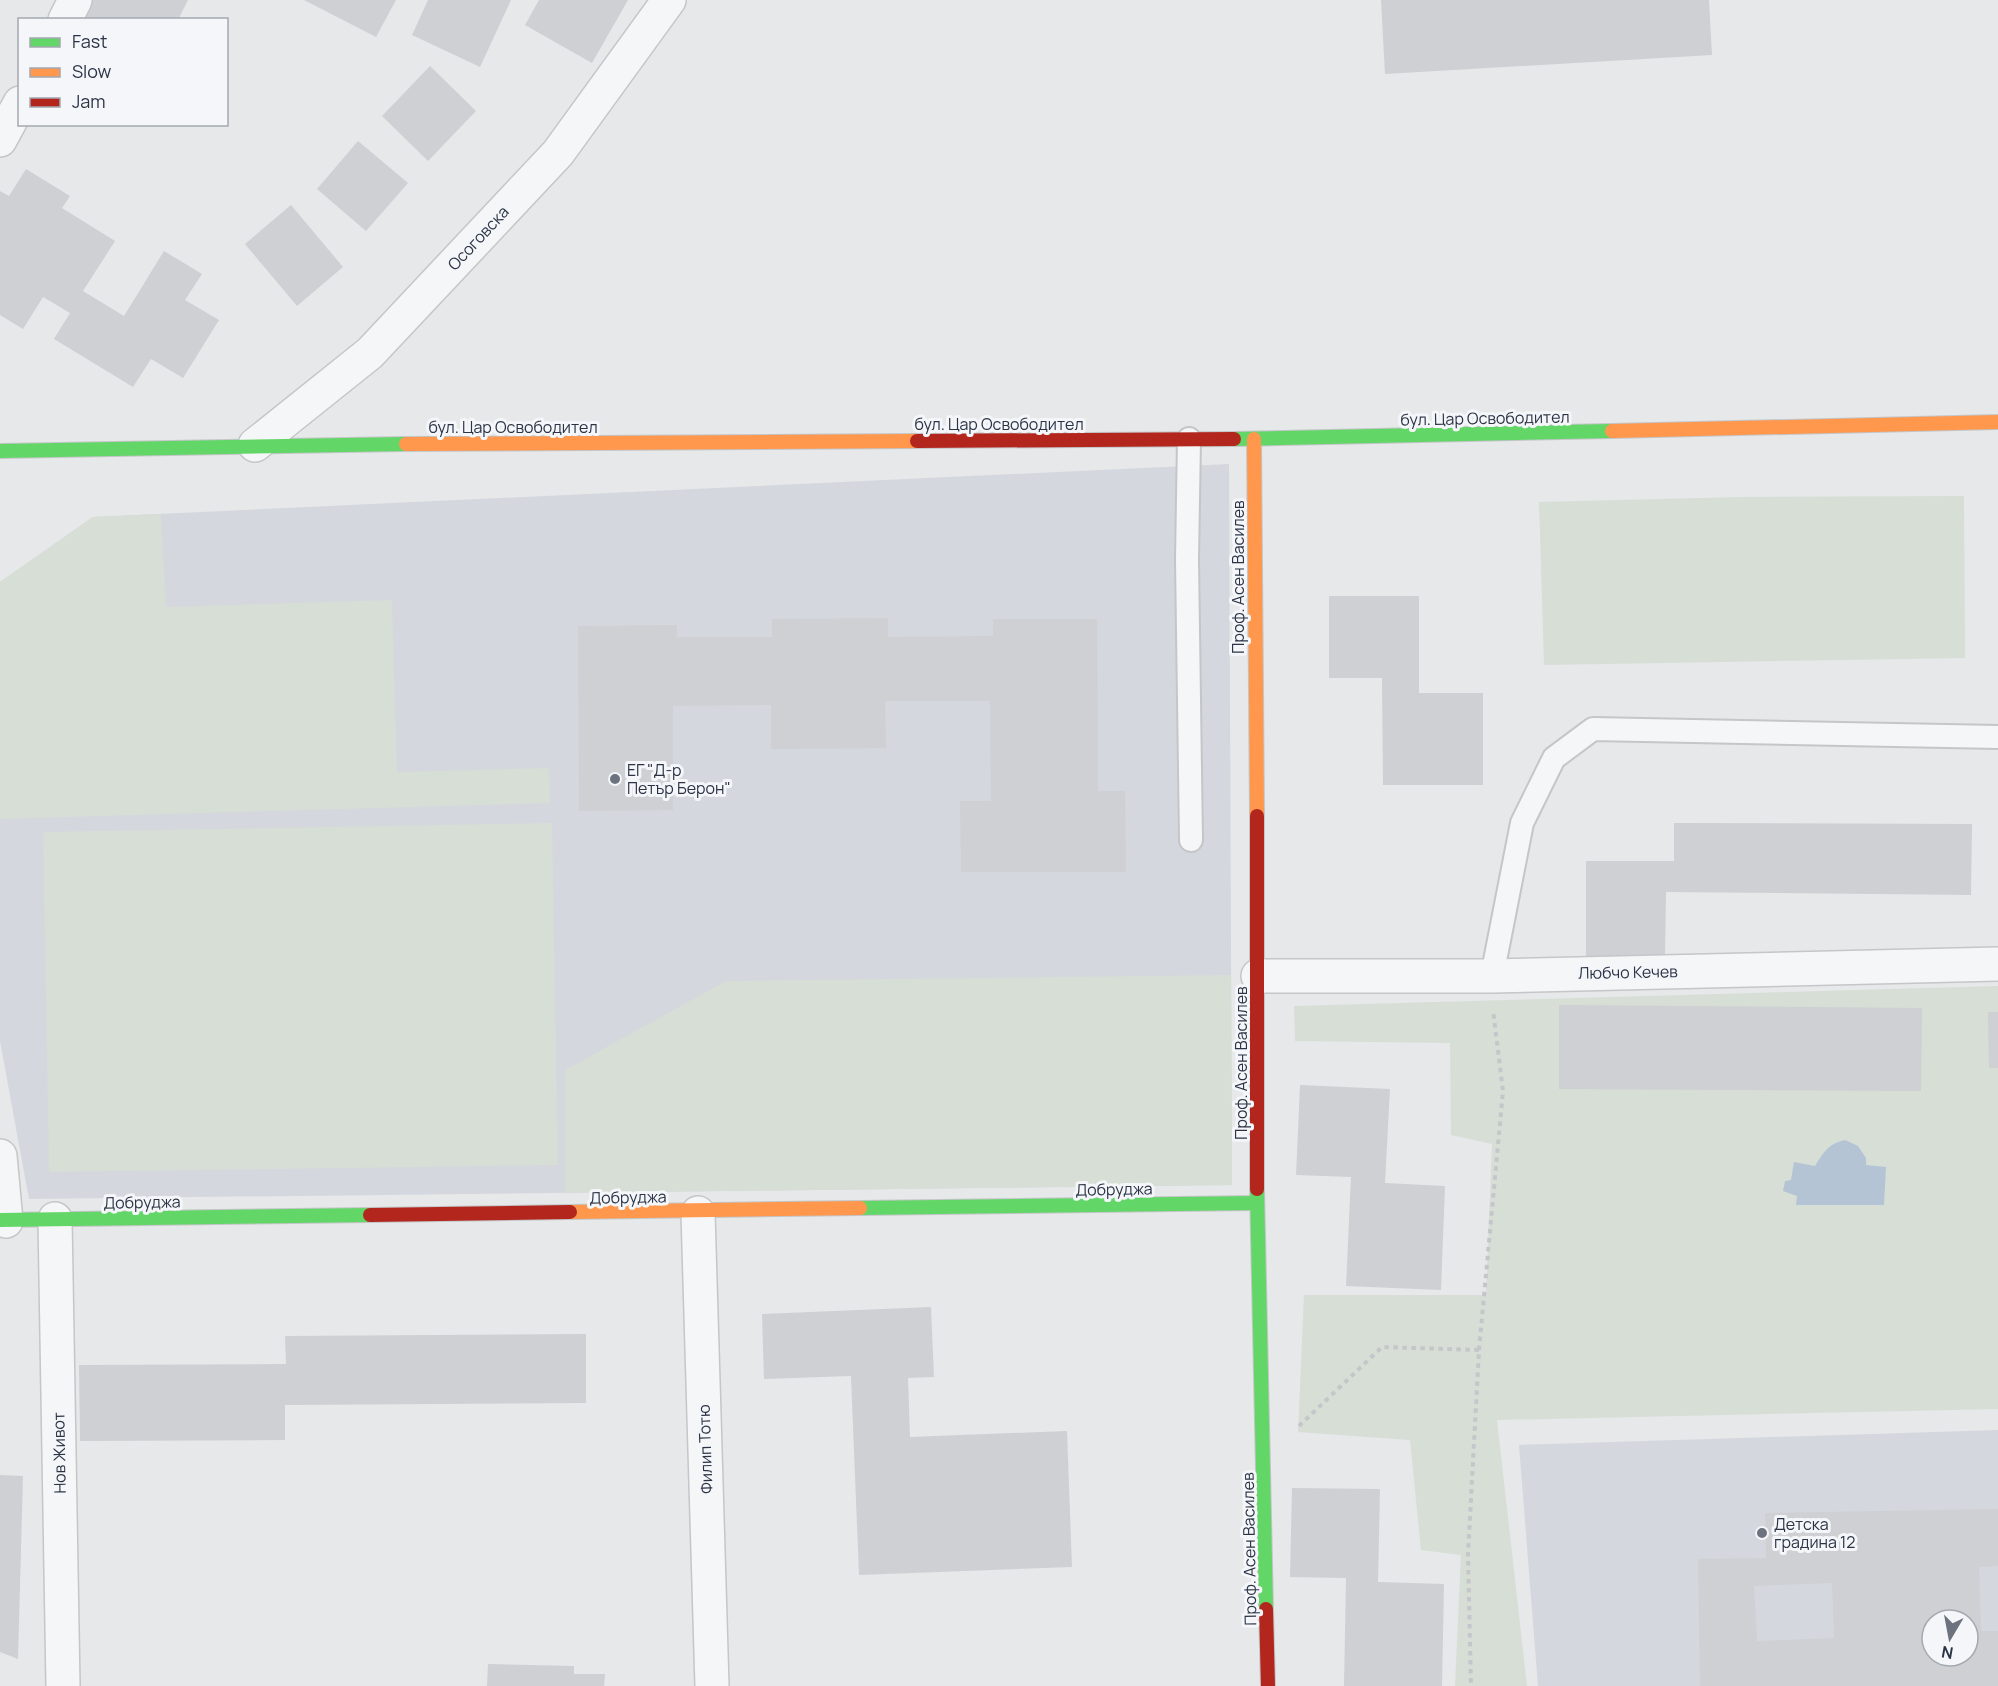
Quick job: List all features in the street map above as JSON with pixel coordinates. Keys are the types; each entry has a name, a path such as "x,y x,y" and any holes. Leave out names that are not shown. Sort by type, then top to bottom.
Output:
{"street":[{"path":"66,18 75,0"},
{"name":"Осоговска","path":"255,445 370,353 558,153 669,0"},
{"path":"0,140 18,107"},
{"name":"бул. Цар Освободител","path":"0,451 255,445 1254,439 1998,422"},
{"name":"Проф. Асен Василев","path":"1254,439 1258,976 1257,1203 1268,1686"},
{"name":"Любчо Кечев","path":"1258,976 1492,988 1998,964"},
{"path":"0,1156 3,1221"},
{"name":"Добруджа","path":"3,1221 698,1213 1257,1203"},
{"name":"Филип Тотю","path":"698,1213 712,1686"},
{"name":"Нов Живот","path":"55,1219 63,1686"}],"lane":[{"path":"1190,439 1187,560 1191,840"},
{"path":"1492,988 1522,823 1554,758 1593,729 1998,737"}],"path":[{"path":"1471,1686 1468,1556 1479,1350 1503,1092 1492,988"},
{"path":"1264,1460 1382,1347 1479,1350"}],"shaded area":[{"name":"ЕГ \"Д-р Петър Берон\"","path":"1229,464 1232,1185 29,1199 0,1041 0,582 93,517"},
{"path":"1964,496 1965,658 1544,665 1539,502 1741,497"},
{"path":"161,514 166,607 392,600 397,772 549,768 550,803 0,819 0,582 93,517"},
{"path":"552,823 558,1165 49,1172 43,832"},
{"path":"1231,975 1232,1185 565,1193 565,1070 726,981"},
{"path":"1998,986 1998,1409 1497,1420 1527,1686 1455,1686 1461,1555 1421,1550 1410,1440 1298,1432 1304,1295 1486,1295 1492,1144 1451,1135 1450,1043 1295,1041 1294,1006"},
{"name":"Детска градина 12","path":"1998,1430 1998,1686 1538,1686 1519,1445"}],"water":[{"path":"1845,1140 1858,1146 1866,1158 1866,1165 1886,1167 1884,1205 1796,1205 1797,1196 1783,1191 1785,1181 1791,1180 1794,1162 1815,1166 1831,1146"}],"building":[{"path":"89,0 188,0 179,18 86,18 81,15"},
{"path":"304,0 396,0 376,37"},
{"path":"428,0 511,0 480,67 412,35"},
{"path":"539,0 628,0 592,63 525,25"},
{"path":"1381,0 1709,0 1712,55 1385,74"},
{"path":"430,66 476,111 428,161 382,116"},
{"path":"358,141 408,183 366,231 317,189"},
{"path":"26,169 70,196 62,208 115,241 83,291 124,316 164,251 202,274 185,300 219,320 183,378 151,359 133,387 54,339 70,313 43,297 23,329 0,315 0,191 9,196"},
{"path":"291,205 343,267 297,306 245,244"},
{"path":"1329,596 1419,596 1419,693 1483,693 1483,785 1383,785 1382,678 1329,678"},
{"path":"888,618 888,637 993,636 993,619 1097,619 1098,791 1125,791 1126,872 961,872 960,801 991,801 990,701 885,701 886,748 771,749 771,705 673,706 673,810 579,811 578,626 677,625 677,637 772,637 772,619"},
{"path":"1674,823 1972,824 1971,895 1666,892 1665,957 1586,956 1586,861 1674,861"},
{"path":"1559,1005 1922,1008 1921,1091 1559,1089"},
{"path":"1988,1012 1998,1012 1998,1068 1989,1068"},
{"path":"1300,1085 1390,1089 1385,1183 1445,1186 1441,1290 1346,1286 1351,1177 1296,1175"},
{"path":"931,1307 934,1377 908,1378 910,1437 1067,1431 1072,1567 859,1575 851,1376 764,1379 762,1314"},
{"path":"586,1334 586,1403 285,1405 285,1440 80,1441 79,1365 286,1364 285,1336"},
{"path":"0,1475 23,1476 18,1659 0,1652"},
{"path":"1292,1488 1380,1489 1378,1582 1444,1584 1442,1686 1344,1686 1346,1578 1290,1577"},
{"path":"1998,1509 1998,1566 1979,1567 1981,1631 1998,1631 1998,1686 1700,1686 1698,1559 1766,1558 1765,1513","holes":["1832,1583 1834,1638 1757,1641 1754,1586"]},
{"path":"488,1664 574,1666 574,1674 605,1674 604,1686 487,1686"}],"traffic: fast":[{"path":"1234,439 1612,431"},
{"path":"0,451 406,444"},
{"path":"1257,1189 1266,1609"},
{"path":"860,1208 1257,1203"},
{"path":"0,1220 370,1215"}],"traffic: slow":[{"path":"1612,431 1998,422"},
{"path":"1254,439 1257,816"},
{"path":"406,444 917,441"},
{"path":"570,1212 860,1208"}],"traffic: jam":[{"path":"917,441 1234,439"},
{"path":"1257,816 1257,1189"},
{"path":"370,1215 570,1212"},
{"path":"1266,1609 1268,1686"}],"place":[{"name":"ЕГ \"Д-р Петър Берон\"","path":"615,779"},
{"name":"Детска градина 12","path":"1762,1533"}]}
